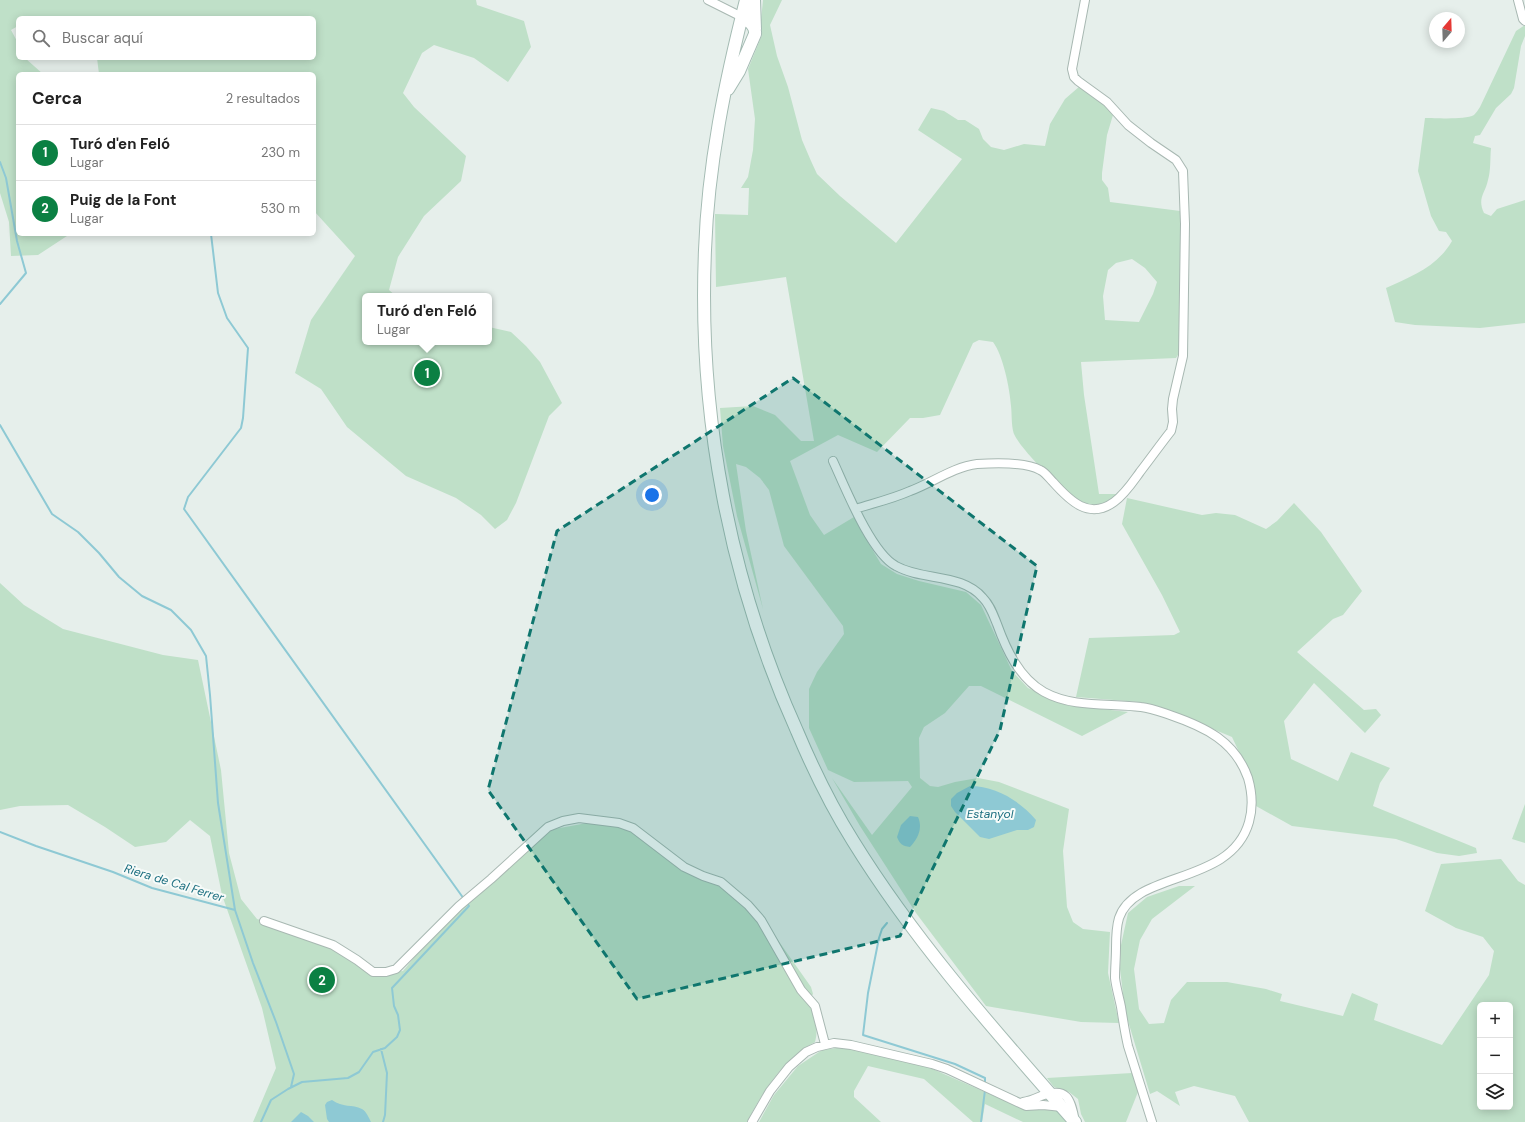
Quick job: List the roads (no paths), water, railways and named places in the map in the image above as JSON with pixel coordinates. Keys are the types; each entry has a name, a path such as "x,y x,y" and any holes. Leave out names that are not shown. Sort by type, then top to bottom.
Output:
{"main road":[{"path":"746,0 724,95 710,180 705,247 704,312 710,408 717,464 729,526 743,584 773,674 809,760 852,839 895,906 919,938 986,1021 1075,1122"},
{"path":"724,95 739,72 755,34 754,0"},
{"path":"742,17 752,24 755,29"}],"street":[{"path":"708,0 742,17"},
{"path":"855,509 911,491 959,469 976,464 1012,464 1032,466 1042,470 1062,492 1077,504 1093,510 1104,508 1114,502 1125,492 1171,431 1173,422 1173,399 1183,356 1185,224 1183,171 1180,164 1176,160 1128,125 1107,102 1074,77 1072,69 1086,0"},
{"path":"1518,0 1523,19 1525,21"},
{"path":"833,461 855,509 875,546 883,557 894,566 912,573 957,582 972,588 983,597 991,609 1006,648 1031,684 1046,693 1065,700 1082,703 1145,707 1187,721 1207,730 1222,740 1242,765 1248,780 1252,811 1241,841 1230,852 1210,866 1171,880 1133,898 1124,907 1116,929 1115,978 1128,1044 1152,1122"},
{"path":"264,921 333,945 373,972 386,972 396,969 460,906 492,879 548,827 563,821 579,818 619,822 633,828 684,867 703,876 721,882 748,905 761,920 801,990 815,1006 825,1044"},
{"path":"752,1122 770,1091 789,1067 806,1052 825,1044 840,1043 932,1064 1026,1106 1043,1105 1062,1107"},
{"path":"1035,1099 1038,1080"},
{"path":"1016,1102 1031,1101 1049,1093 1058,1092 1064,1094 1069,1099 1073,1108 1075,1122"},
{"path":"1043,1105 1049,1093"}],"water":[{"name":"Estanyol","path":"970,786 998,792 1015,801 1036,820 1034,827 1028,830 1017,830 989,839 980,837 951,806 951,799 957,793"},
{"path":"910,816 918,817 920,829 917,837 910,847 902,844 897,837 901,825"},
{"path":"332,1100 340,1104 362,1109 371,1122 329,1122 327,1119 325,1105 327,1102"},
{"path":"301,1112 308,1116 314,1122 291,1122"}],"waterway":[{"path":"0,162 6,178 16,235"},
{"path":"0,304 26,273 16,236"},
{"path":"211,236 218,293 227,318 248,348 243,418 241,428 188,497 184,509 464,899"},
{"path":"0,425 52,514 78,532 99,553 119,577 142,596 171,610 191,630 206,656 218,803 235,910"},
{"name":"Riera de Cal Ferrer","path":"0,832 113,872 152,888 235,910 294,1074 291,1087"},
{"path":"261,1122 271,1100 288,1089 302,1082 348,1078 359,1072 373,1052 385,1048 397,1037 400,1030 398,1015 394,1006 392,988 469,906 467,903"},
{"path":"887,923 882,929 879,938 868,993 863,1035 955,1064 985,1078 985,1083"},
{"path":"381,1049 387,1073 385,1115 383,1122"},
{"path":"981,1122 985,1090"}],"place":[{"name":"Turó d'en Feló","path":"427,373"},
{"name":"Puig de la Font","path":"322,980"}]}
